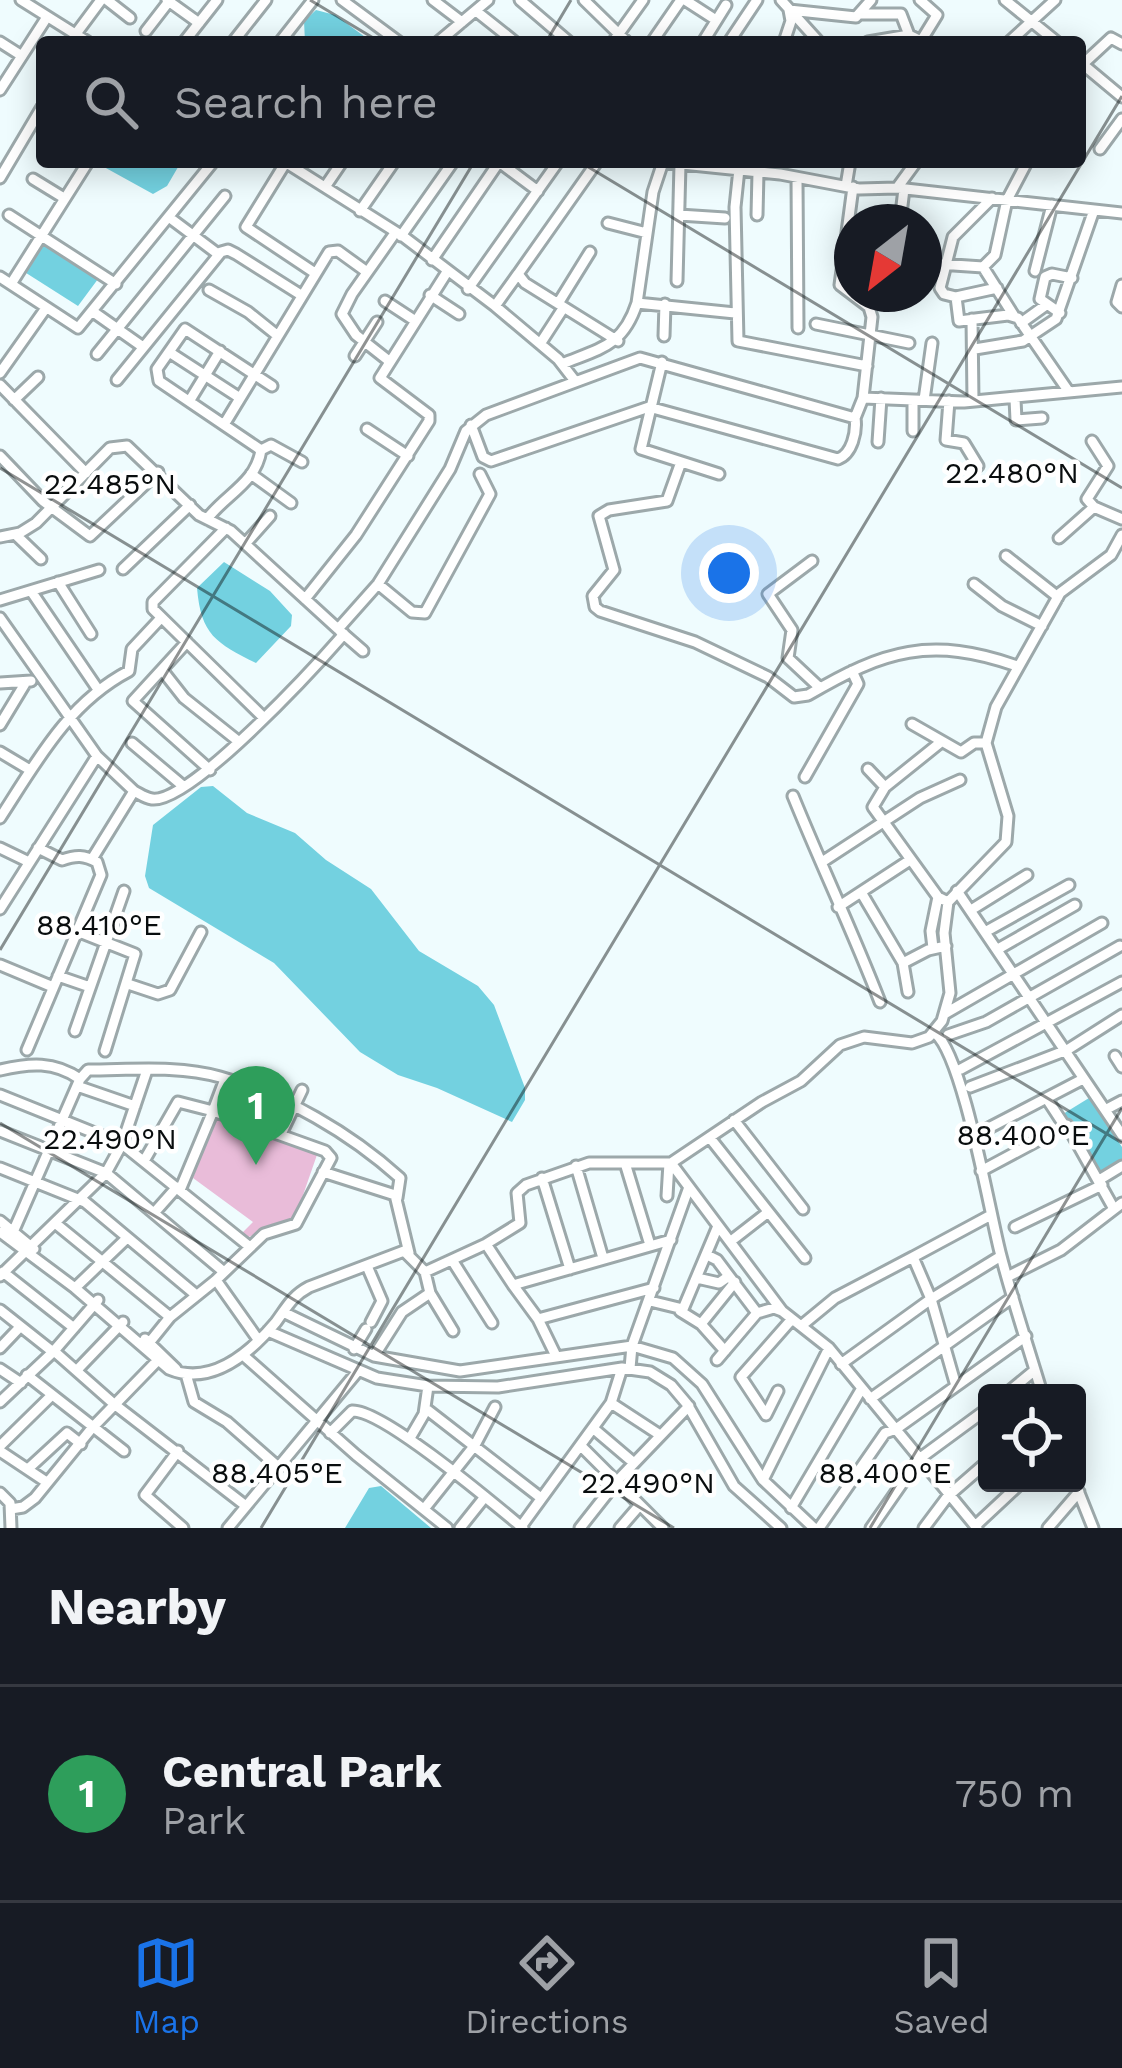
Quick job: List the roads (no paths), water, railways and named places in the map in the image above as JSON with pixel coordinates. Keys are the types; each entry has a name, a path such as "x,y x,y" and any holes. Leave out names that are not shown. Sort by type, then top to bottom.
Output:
{"street":[{"path":"21,0 76,36"},
{"path":"84,36 104,0 130,18"},
{"path":"146,31 169,0 199,23"},
{"path":"189,36 217,0"},
{"path":"238,36 266,0"},
{"path":"285,36 313,0"},
{"path":"433,0 461,22"},
{"path":"446,36 488,0"},
{"path":"520,0 562,36"},
{"path":"584,0 616,36"},
{"path":"622,36 643,0"},
{"path":"656,36 683,0 716,20"},
{"path":"733,36 758,0"},
{"path":"781,0 813,36"},
{"path":"920,0 937,15 925,36"},
{"path":"1006,0 1050,36"},
{"path":"1016,36 1055,0"},
{"path":"348,2 391,36"},
{"path":"707,36 726,5"},
{"path":"789,10 839,18 864,5 901,14 903,36"},
{"path":"476,10 508,36"},
{"path":"786,36 789,10"},
{"path":"0,90 47,17"},
{"path":"1086,60 1111,38 1122,44"},
{"path":"0,42 22,56"},
{"path":"1086,66 1122,97"},
{"path":"0,178 36,117"},
{"path":"1100,149 1122,119"},
{"path":"11,284 84,168"},
{"path":"0,277 76,328 208,168"},
{"path":"281,168 246,227 315,273"},
{"path":"305,168 325,187 495,306 562,364 574,381"},
{"path":"325,187 338,168"},
{"path":"360,211 390,168"},
{"path":"389,361 344,322 342,314 367,272 448,168"},
{"path":"433,260 495,168"},
{"path":"507,168 538,191"},
{"path":"468,289 554,168"},
{"path":"495,306 593,168"},
{"path":"562,364 618,340 630,326 661,168"},
{"path":"676,281 680,168"},
{"path":"719,168 758,172 777,168 797,179 850,187 900,188 1122,213"},
{"path":"471,425 483,457 491,461 649,407 838,459 848,452 856,431 871,333 868,307 840,285 850,168"},
{"path":"900,204 900,188 912,168"},
{"path":"942,266 983,267 995,255 1007,200 1024,168"},
{"path":"739,170 735,207 738,341 867,366"},
{"path":"758,172 758,215"},
{"path":"33,179 64,198"},
{"path":"797,179 798,328"},
{"path":"97,354 225,196"},
{"path":"992,198 953,237 940,288 956,297 997,288"},
{"path":"1035,271 1052,205"},
{"path":"975,349 1031,337 1060,314 1094,210"},
{"path":"9,215 116,284"},
{"path":"679,215 725,218"},
{"path":"170,218 218,254"},
{"path":"608,223 647,233"},
{"path":"225,423 332,249 367,272"},
{"path":"117,380 218,254 228,250 236,254 302,296"},
{"path":"540,344 590,252"},
{"path":"983,267 1069,392"},
{"path":"305,599 331,570 408,456 429,415 382,382 389,361 447,272"},
{"path":"518,274 618,340"},
{"path":"1060,314 1040,299 1047,274 1072,278"},
{"path":"1122,285 1117,302 1122,307"},
{"path":"209,290 278,336"},
{"path":"430,295 459,314"},
{"path":"956,297 957,320 1018,320 1046,305"},
{"path":"385,302 414,320"},
{"path":"637,303 735,313"},
{"path":"664,336 665,304"},
{"path":"0,374 5,356 46,308"},
{"path":"92,311 143,346"},
{"path":"972,320 973,401"},
{"path":"355,356 377,322"},
{"path":"816,323 909,343"},
{"path":"261,450 156,376 185,329 272,386"},
{"path":"913,431 932,343"},
{"path":"190,400 220,351"},
{"path":"169,352 240,398"},
{"path":"0,618 97,756 134,791 152,800 210,770 341,632 378,584 450,469 471,425 486,415 640,358 855,418"},
{"path":"662,362 641,449 719,473"},
{"path":"14,400 38,377"},
{"path":"0,385 86,473"},
{"path":"863,398 973,401 1122,387"},
{"path":"878,442 881,398"},
{"path":"1015,399 1016,420 1042,418"},
{"path":"949,401 946,440 964,443 978,466"},
{"path":"368,429 408,456"},
{"path":"1091,441 1108,466 1087,494 1094,507 1122,519"},
{"path":"0,537 30,528 110,448 122,445 136,450 190,505 245,544 363,651"},
{"path":"207,519 251,474 261,450 271,445 302,462"},
{"path":"0,456 90,536 158,472"},
{"path":"682,462 667,501 598,516 614,570 594,594 595,607 608,615 694,642 768,677 794,698 885,656 930,648 967,651 1017,666"},
{"path":"251,474 291,503"},
{"path":"378,584 412,612 425,613 490,494 480,474"},
{"path":"123,569 190,505"},
{"path":"1059,538 1094,507"},
{"path":"245,544 270,516"},
{"path":"226,528 153,602 161,617 264,718"},
{"path":"14,534 41,559"},
{"path":"933,948 932,922 943,900 996,854 1009,830 1004,796 986,742 996,706 1042,626 1052,593 1112,554 1122,535"},
{"path":"1006,556 1052,593"},
{"path":"812,561 768,594 793,632 788,658 820,688"},
{"path":"0,600 99,570"},
{"path":"58,582 92,634"},
{"path":"974,584 1002,606 1042,626"},
{"path":"31,591 97,688"},
{"path":"0,818 69,716 97,688 128,670 132,649 161,617"},
{"path":"187,642 133,701 210,770"},
{"path":"161,670 184,698 238,741"},
{"path":"805,777 858,684 852,671"},
{"path":"0,683 42,681"},
{"path":"0,725 26,682"},
{"path":"912,724 961,752 986,742"},
{"path":"425,1272 520,1223 519,1189 542,1178 576,1166 670,1163 801,1081 840,1045 875,1037 912,1043 934,1033 945,1014 951,984 943,900 873,807 885,788 940,742"},
{"path":"132,743 183,786"},
{"path":"0,752 31,770"},
{"path":"0,909 4,894 97,756"},
{"path":"868,769 885,788"},
{"path":"822,862 920,798 960,780"},
{"path":"92,859 134,791"},
{"path":"793,796 880,1002"},
{"path":"0,848 29,862"},
{"path":"27,1050 101,875 98,862 92,859 77,855 62,860 38,848"},
{"path":"838,907 910,860"},
{"path":"970,910 1027,875"},
{"path":"986,932 1069,884"},
{"path":"957,890 1122,1136"},
{"path":"75,1031 124,891"},
{"path":"861,892 903,963 908,992"},
{"path":"998,949 1076,904"},
{"path":"945,1014 1102,923"},
{"path":"77,931 136,954 104,1051"},
{"path":"128,984 158,994 170,990 200,932"},
{"path":"903,963 946,946"},
{"path":"948,1035 986,1022 1120,946"},
{"path":"0,965 53,988"},
{"path":"58,976 90,987"},
{"path":"961,1069 1122,982"},
{"path":"970,1087 1067,1050 1122,1015"},
{"path":"934,1033 942,1039 956,1072 1001,1256 1039,1384"},
{"path":"1115,1055 1122,1066"},
{"path":"0,1070 25,1064 60,1066 78,1082 135,1106"},
{"path":"8,1234 78,1082 88,1070 147,1070 225,1079 298,1098 364,1145 400,1178 398,1202"},
{"path":"74,1328 1,1273 106,1173 122,1144 147,1070"},
{"path":"154,1214 179,1189 225,1079"},
{"path":"981,1132 1083,1079"},
{"path":"0,1095 122,1144 250,1247"},
{"path":"280,1134 298,1098"},
{"path":"1009,1276 1061,1250 1118,1206 1047,1099"},
{"path":"1105,1110 1122,1101"},
{"path":"144,1161 178,1102 280,1134 329,1153 331,1158"},
{"path":"734,1120 803,1209"},
{"path":"981,1171 1064,1125"},
{"path":"0,1131 106,1173 220,1276 257,1338"},
{"path":"147,1345 170,1316 264,1234 296,1224 343,1134"},
{"path":"710,1138 805,1258"},
{"path":"625,1163 650,1245"},
{"path":"670,1163 782,1311 829,1348 976,1527 1012,1492"},
{"path":"667,1196 670,1163"},
{"path":"576,1166 603,1258"},
{"path":"1016,1227 1122,1166"},
{"path":"0,1168 79,1198 195,1294"},
{"path":"323,1172 392,1193 405,1225 409,1252 425,1272 430,1293 453,1330"},
{"path":"542,1178 570,1269"},
{"path":"331,1432 356,1409 410,1438 521,1527 611,1403 689,1187"},
{"path":"731,1241 767,1213"},
{"path":"778,1391 766,1415 741,1377 797,1323 991,1216"},
{"path":"0,1221 8,1234 183,1374 208,1374 244,1356 297,1294 409,1252"},
{"path":"55,1222 170,1316"},
{"path":"680,1311 718,1226"},
{"path":"76,1287 127,1238"},
{"path":"513,1285 671,1240"},
{"path":"486,1244 538,1318 556,1356"},
{"path":"707,1255 717,1260 758,1313"},
{"path":"841,1364 1001,1256"},
{"path":"914,1257 946,1343 956,1386"},
{"path":"452,1259 492,1323"},
{"path":"367,1266 382,1298 402,1312"},
{"path":"698,1278 719,1283 732,1279"},
{"path":"701,1324 732,1279"},
{"path":"538,1318 655,1288"},
{"path":"374,1356 402,1312 430,1293"},
{"path":"870,1400 1013,1297"},
{"path":"354,1349 382,1298"},
{"path":"650,1301 701,1324 721,1356 758,1313 773,1308 782,1311"},
{"path":"0,1402 54,1351 96,1302"},
{"path":"0,1310 246,1506"},
{"path":"77,1370 122,1323"},
{"path":"274,1323 374,1356 460,1370 632,1346 673,1358 702,1384 763,1480 816,1528 876,1443 1026,1336"},
{"path":"274,1323 358,1371 428,1386 498,1387 626,1368 650,1372 671,1384 688,1406 734,1486 781,1528"},
{"path":"0,1348 20,1328"},
{"path":"763,1480 829,1348"},
{"path":"244,1356 447,1528"},
{"path":"11,1509 23,1507 160,1358"},
{"path":"0,1369 52,1395 124,1451"},
{"path":"1018,1384 1035,1370"},
{"path":"228,1528 358,1371"},
{"path":"183,1374 194,1402 227,1422 277,1466"},
{"path":"410,1438 425,1408 428,1386"},
{"path":"790,1508 862,1388"},
{"path":"45,1481 0,1449 52,1395"},
{"path":"611,1403 660,1435"},
{"path":"580,1528 616,1480 688,1406"},
{"path":"424,1510 475,1445 495,1407"},
{"path":"425,1408 541,1498"},
{"path":"871,1528 920,1459 978,1416"},
{"path":"594,1429 634,1463"},
{"path":"29,1468 67,1433 81,1444"},
{"path":"581,1446 656,1526"},
{"path":"178,1451 145,1495 183,1528"},
{"path":"924,1528 948,1496 978,1470"},
{"path":"1048,1528 1074,1492"},
{"path":"1079,1492 1093,1528"},
{"path":"0,1493 11,1509 11,1528"},
{"path":"460,1528 484,1498"},
{"path":"620,1528 639,1506"}],"water":[{"path":"316,10 335,15 364,36 305,36 304,21"},
{"path":"106,168 178,168 167,186 153,194"},
{"path":"46,243 98,279 78,306 23,271"},
{"path":"224,562 270,591 292,615 291,626 256,663 221,643 202,617 197,588"},
{"path":"213,786 247,813 295,833 371,889 419,951 478,986 494,1005 525,1088 525,1100 512,1122 398,1075 360,1052 274,963 149,888 145,876 153,825 201,787"},
{"path":"1089,1098 1122,1147 1122,1162 1104,1174 1089,1159 1063,1114"},
{"path":"381,1486 431,1528 345,1528 369,1488"}],"place":[{"name":"Central Park","path":"256,1165"}]}
